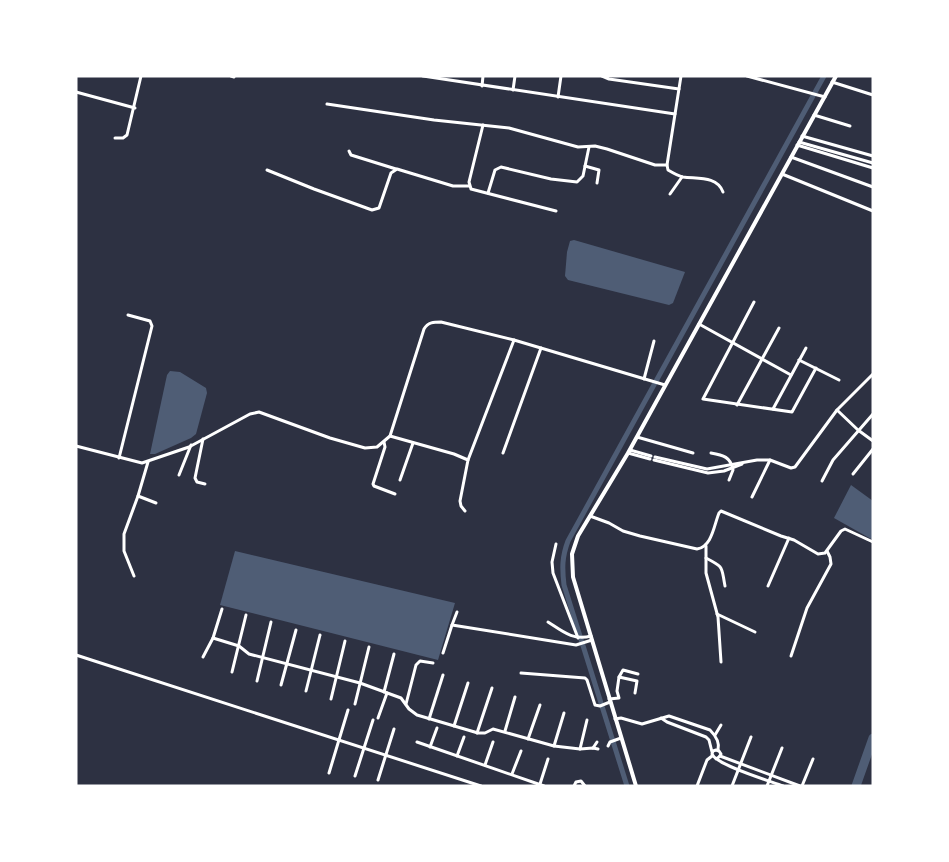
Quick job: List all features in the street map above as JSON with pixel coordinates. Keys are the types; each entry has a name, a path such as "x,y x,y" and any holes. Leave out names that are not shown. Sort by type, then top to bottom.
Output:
{"street":[{"path":"115,138 123,138 127,135 135,108 141,76"},
{"path":"423,76 675,114"},
{"path":"482,86 483,76"},
{"path":"513,91 515,76"},
{"path":"558,97 561,76"},
{"path":"602,76 609,79 679,89"},
{"path":"681,76 667,165 671,171 682,177 714,181 719,184 723,192"},
{"path":"747,76 825,97"},
{"path":"634,785 590,638 572,567 572,554 578,536 629,452 663,384 836,76"},
{"path":"832,82 873,95"},
{"path":"76,92 135,108"},
{"path":"327,104 508,128 578,147 596,146 656,165 667,165"},
{"path":"814,115 850,126"},
{"path":"469,186 483,125"},
{"path":"802,136 873,156"},
{"path":"798,144 873,163"},
{"path":"798,144 873,168"},
{"path":"488,193 496,168 508,168 551,179 577,182 583,176 590,147"},
{"path":"349,152 351,155 453,186 469,186 471,189 556,211"},
{"path":"790,157 873,187"},
{"path":"585,166 599,170 597,183"},
{"path":"267,170 372,210 379,208 391,173 397,169"},
{"path":"781,173 873,210"},
{"path":"670,194 682,177"},
{"path":"754,302 703,399 789,412 794,410 816,368"},
{"path":"119,458 152,326 150,321 128,315"},
{"path":"76,446 119,458 142,463 148,462 191,445 250,414 264,412 330,438 365,448 377,447 390,436 426,325 433,322 441,322 541,347 663,384"},
{"path":"698,324 791,375"},
{"path":"736,405 779,328"},
{"path":"465,510 461,506 460,501 468,460 514,340"},
{"path":"644,379 654,341"},
{"path":"503,453 541,347"},
{"path":"773,409 806,348"},
{"path":"799,360 839,380"},
{"path":"629,452 680,465 707,469 757,460 770,460 791,468 794,467 836,410 873,374"},
{"path":"836,410 873,441"},
{"path":"822,482 833,460 873,414"},
{"path":"390,436 454,454 468,460"},
{"path":"637,437 693,453"},
{"path":"203,439 195,478 197,482 205,484"},
{"path":"384,442 385,447 373,484 395,494"},
{"path":"400,480 413,443"},
{"path":"179,474 191,445"},
{"path":"852,474 873,449"},
{"path":"711,454 726,456 732,465 729,480"},
{"path":"752,497 770,460"},
{"path":"134,576 124,552 123,539 148,462"},
{"path":"138,496 156,503"},
{"path":"721,662 717,614 706,573 706,546 718,513 721,511 789,538 818,554 827,551 841,530 845,529 873,542"},
{"path":"590,516 610,523 623,531 640,536 697,549 706,546"},
{"path":"768,586 789,538"},
{"path":"556,544 552,562 553,573 580,638"},
{"path":"791,656 807,608 832,562 827,551"},
{"path":"706,558 723,569 724,586"},
{"path":"203,657 213,638 222,609"},
{"path":"443,653 457,612"},
{"path":"717,614 755,632"},
{"path":"232,672 246,615"},
{"path":"257,681 271,622"},
{"path":"548,622 566,634 580,638 590,638"},
{"path":"452,625 552,642 580,644 590,638"},
{"path":"282,685 296,630"},
{"path":"306,691 320,635"},
{"path":"213,638 239,646 249,654 336,676 401,698 417,715 429,719 477,732 485,733 493,729 504,731 554,746 598,749"},
{"path":"331,699 345,641"},
{"path":"355,704 369,647"},
{"path":"378,718 386,693 394,654"},
{"path":"76,655 481,786"},
{"path":"406,705 416,665 420,661 433,663"},
{"path":"521,673 584,678 587,680 594,703 600,706 619,698 617,692 619,677 623,670 638,674"},
{"path":"429,719 444,675"},
{"path":"619,677 637,681 634,693"},
{"path":"454,726 468,682"},
{"path":"477,732 492,688"},
{"path":"504,731 514,698"},
{"path":"528,739 540,705"},
{"path":"329,773 348,710"},
{"path":"554,746 564,713"},
{"path":"615,719 622,718 642,724 669,716 710,730 715,735 719,744 720,756"},
{"path":"661,718 666,722 706,737 710,740 712,754 716,759 738,770 783,786"},
{"path":"355,776 373,720"},
{"path":"580,749 588,720"},
{"path":"715,735 721,726"},
{"path":"430,747 437,728"},
{"path":"378,780 394,729"},
{"path":"457,756 464,737"},
{"path":"732,786 751,737"},
{"path":"608,746 609,741 620,738"},
{"path":"417,742 544,786"},
{"path":"485,765 493,742"},
{"path":"593,748 597,742"},
{"path":"767,786 782,748"},
{"path":"697,786 708,760 714,750 718,750"},
{"path":"512,774 521,751"},
{"path":"716,759 720,756"},
{"path":"720,756 801,786 813,759"},
{"path":"540,784 548,759"},
{"path":"574,786 576,782 581,780 585,786"}],"water":[{"path":"574,240 685,272 673,303 669,305 568,280 565,276 567,252 570,241"},
{"path":"170,371 180,372 206,388 207,393 196,434 155,454 150,454 167,375"},
{"path":"851,485 873,501 873,540 834,518"},
{"path":"235,551 455,603 438,660 220,605"}],"waterway":[{"path":"627,786 564,585 563,563 566,547 824,76"},
{"path":"856,786 873,738"}]}
